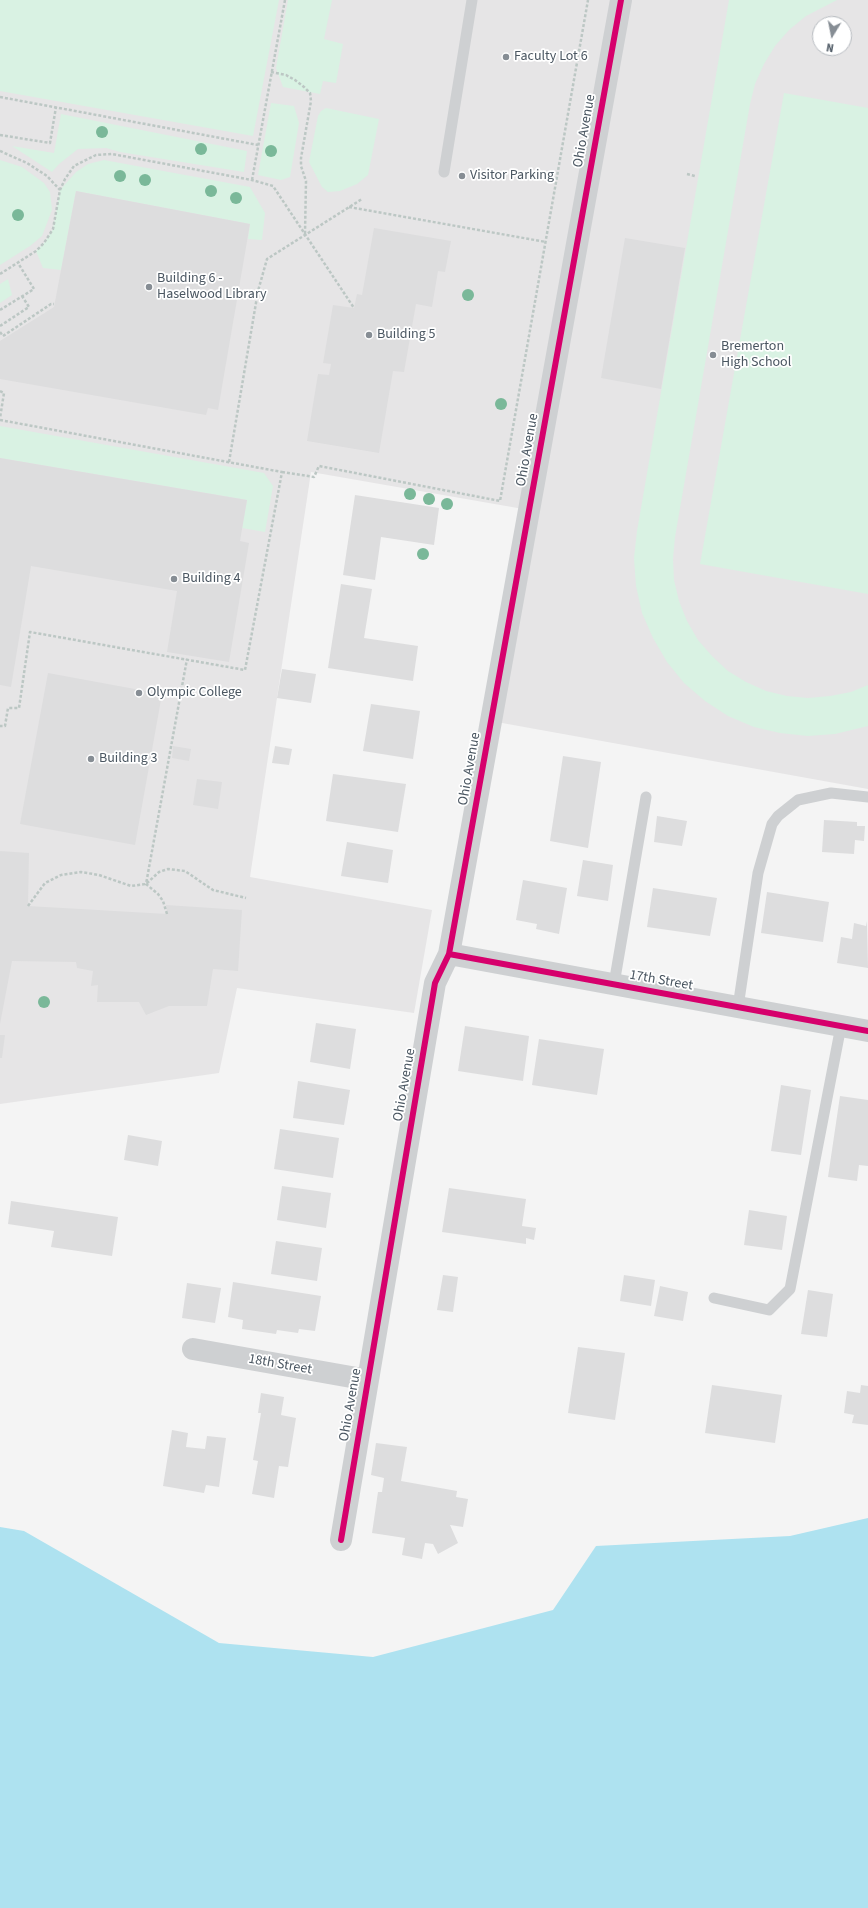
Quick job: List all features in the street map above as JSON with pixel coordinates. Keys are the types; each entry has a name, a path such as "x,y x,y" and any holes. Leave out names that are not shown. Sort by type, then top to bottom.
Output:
{"street":[{"name":"Ohio Avenue","path":"341,1540 435,983 450,954 621,0"},
{"name":"17th Street","path":"450,954 868,1031"},
{"name":"18th Street","path":"193,1349 368,1380"}],"lane":[{"path":"444,172 472,0"},
{"path":"738,1007 758,874 772,824 778,816 798,800 830,793 868,797"},
{"path":"614,984 646,797"},
{"path":"714,1298 769,1310 790,1289 841,1026"}],"path":[{"path":"252,180 285,0"},
{"path":"0,391 4,393 0,419 282,472 314,477 319,466 500,501 588,0"},
{"path":"271,72 295,80 310,93 311,100 301,158 301,166 306,181 305,235"},
{"path":"0,97 258,145"},
{"path":"0,135 50,143 56,107"},
{"path":"0,151 34,167 47,176 60,190"},
{"path":"0,274 36,251 53,230 60,190 64,179 74,166 96,155 112,154 252,180 273,186 354,308"},
{"path":"687,174 695,176"},
{"path":"229,462 258,291 267,259 362,199"},
{"path":"349,207 546,242"},
{"path":"0,310 34,289 18,263"},
{"path":"0,326 29,307 22,296"},
{"path":"0,332 3,336 51,304 54,304"},
{"path":"0,726 5,726 8,708 19,708 30,632 245,670 282,472"},
{"path":"146,884 187,659"},
{"path":"28,906 45,884 61,874 81,872 99,875 131,886 146,884 159,872 168,869 185,871 213,890 246,898"},
{"path":"146,884 158,894 163,901 167,914"}],"shaded area":[{"name":"Olympic College","path":"0,0 868,0 868,789 491,721 529,510 311,472 250,877 432,910 414,1013 237,988 219,1073 0,1104"}],"green space":[{"path":"0,0 279,0 253,136 0,91"},
{"path":"288,0 332,0 324,39 343,44 336,83 323,81 320,94 283,87 276,68"},
{"path":"729,0 837,0 806,16 789,30 775,46 764,64 755,84 750,104 675,537 673,559 674,580 679,601 687,621 698,640 728,671 746,682 766,691 787,696 808,698 851,692 868,685 868,726 835,734 808,736 780,733 754,727 728,716 705,701 684,683 667,662 653,638 642,613 636,586 634,558 637,531"},
{"path":"784,93 868,108 868,594 700,564"},
{"path":"271,103 294,106 299,123 290,177 281,180 258,175"},
{"path":"326,108 379,119 368,175 357,184 340,191 328,192 322,187 309,162 318,116 321,111"},
{"path":"61,114 247,151 244,172 120,152 106,148 78,149 59,164 52,172 12,146 54,153"},
{"path":"0,160 22,167 44,183 50,192 52,210 42,236 30,246 0,265"},
{"path":"104,160 250,187 265,213 262,240 248,239 250,224 76,191 61,270 43,268 36,251 44,243 53,229 60,190 76,172 88,164"},
{"path":"8,279 12,295 0,303 0,284"},
{"path":"0,426 264,473 273,486 265,532 242,528 247,500 0,458"}],"water":[{"path":"868,1518 868,1908 0,1908 0,1527 24,1531 219,1643 373,1657 553,1610 596,1546 790,1536"}],"building":[{"name":"Building 6 - Haselwood Library","path":"76,191 250,224 218,410 208,408 206,415 0,379 0,341 54,307"},
{"name":"Building 5","path":"374,228 451,241 445,272 438,271 432,307 416,304 404,372 393,371 379,453 307,441 318,374 329,375 331,364 323,363 333,305 354,308 357,294 362,295"},
{"path":"625,238 685,248 661,389 601,378"},
{"name":"Building 4","path":"0,458 247,500 240,541 249,543 229,662 167,652 177,591 31,566 11,687 0,685"},
{"path":"355,495 439,508 434,545 381,537 375,580 343,575"},
{"path":"341,584 372,589 364,638 418,646 413,681 328,668"},
{"path":"282,669 316,674 311,703 277,698"},
{"name":"Building 3","path":"48,673 162,694 135,845 20,824"},
{"path":"371,704 420,711 413,759 363,751"},
{"path":"173,746 191,749 189,761 172,758"},
{"path":"275,746 292,749 289,765 272,763"},
{"path":"563,756 601,762 588,848 550,841"},
{"path":"333,774 406,784 398,832 326,821"},
{"path":"197,779 222,782 218,809 193,805"},
{"path":"657,816 687,821 682,846 654,842"},
{"path":"824,820 857,822 857,826 865,826 864,841 855,840 854,854 822,852"},
{"path":"347,842 393,850 388,883 341,876"},
{"path":"0,851 29,853 28,906 167,914 166,905 242,910 238,971 213,969 207,1006 169,1006 146,1015 139,1002 97,1002 98,985 91,986 93,971 77,968 76,962 12,961 0,1024"},
{"path":"583,860 613,865 608,901 577,896"},
{"path":"523,880 567,888 559,934 536,929 537,924 516,920"},
{"path":"653,888 717,898 710,936 647,927"},
{"path":"767,892 829,902 823,942 761,933"},
{"path":"867,921 868,968 837,963 841,937 852,939 854,923 866,926"},
{"path":"316,1023 356,1029 350,1069 310,1062"},
{"path":"465,1026 529,1036 523,1081 458,1071"},
{"path":"0,1035 5,1035 2,1058 0,1058"},
{"path":"539,1039 604,1049 597,1095 532,1085"},
{"path":"298,1081 350,1090 344,1125 293,1118"},
{"path":"781,1085 811,1090 801,1155 771,1151"},
{"path":"840,1096 868,1100 868,1166 859,1165 857,1181 828,1177"},
{"path":"280,1129 339,1138 333,1178 274,1169"},
{"path":"128,1135 162,1141 158,1166 124,1160"},
{"path":"282,1186 331,1193 326,1228 277,1220"},
{"path":"449,1188 526,1199 522,1226 536,1228 534,1240 526,1238 526,1244 442,1232"},
{"path":"11,1201 118,1217 112,1256 51,1247 54,1231 8,1224"},
{"path":"749,1210 787,1216 782,1250 744,1245"},
{"path":"276,1241 322,1248 317,1281 271,1274"},
{"path":"443,1275 458,1277 453,1312 437,1310"},
{"path":"624,1275 655,1280 651,1306 620,1301"},
{"path":"233,1282 321,1296 315,1331 299,1329 298,1333 277,1330 276,1334 242,1329 243,1320 228,1317"},
{"path":"187,1283 221,1288 215,1323 182,1318"},
{"path":"660,1286 688,1292 683,1321 654,1316"},
{"path":"808,1290 833,1294 827,1337 801,1334"},
{"path":"578,1347 625,1353 615,1420 568,1413"},
{"path":"712,1385 782,1395 775,1443 705,1433"},
{"path":"861,1385 868,1386 868,1425 852,1423 854,1415 844,1413 847,1391 860,1393"},
{"path":"261,1393 284,1397 281,1415 296,1418 288,1467 279,1466 274,1498 252,1494 258,1461 253,1460 261,1413 258,1413"},
{"path":"172,1430 188,1433 186,1447 205,1449 207,1436 226,1438 219,1487 206,1485 204,1493 163,1486"},
{"path":"376,1443 407,1447 401,1481 457,1491 456,1497 468,1499 463,1527 450,1525 458,1543 438,1554 433,1544 425,1543 422,1559 402,1555 405,1538 372,1533 378,1492 382,1492 384,1478 371,1475"}],"cycle path":[{"path":"341,1540 435,983 449,954 621,0"},
{"path":"449,954 868,1031"}],"place":[{"name":"Faculty Lot 6","path":"506,57"},
{"name":"Visitor Parking","path":"462,176"},
{"name":"Building 6 - Haselwood Library","path":"149,287"},
{"name":"Building 5","path":"369,335"},
{"name":"Bremerton High School","path":"713,355"},
{"name":"Building 4","path":"174,579"},
{"name":"Olympic College","path":"139,693"},
{"name":"Building 3","path":"91,759"}]}
